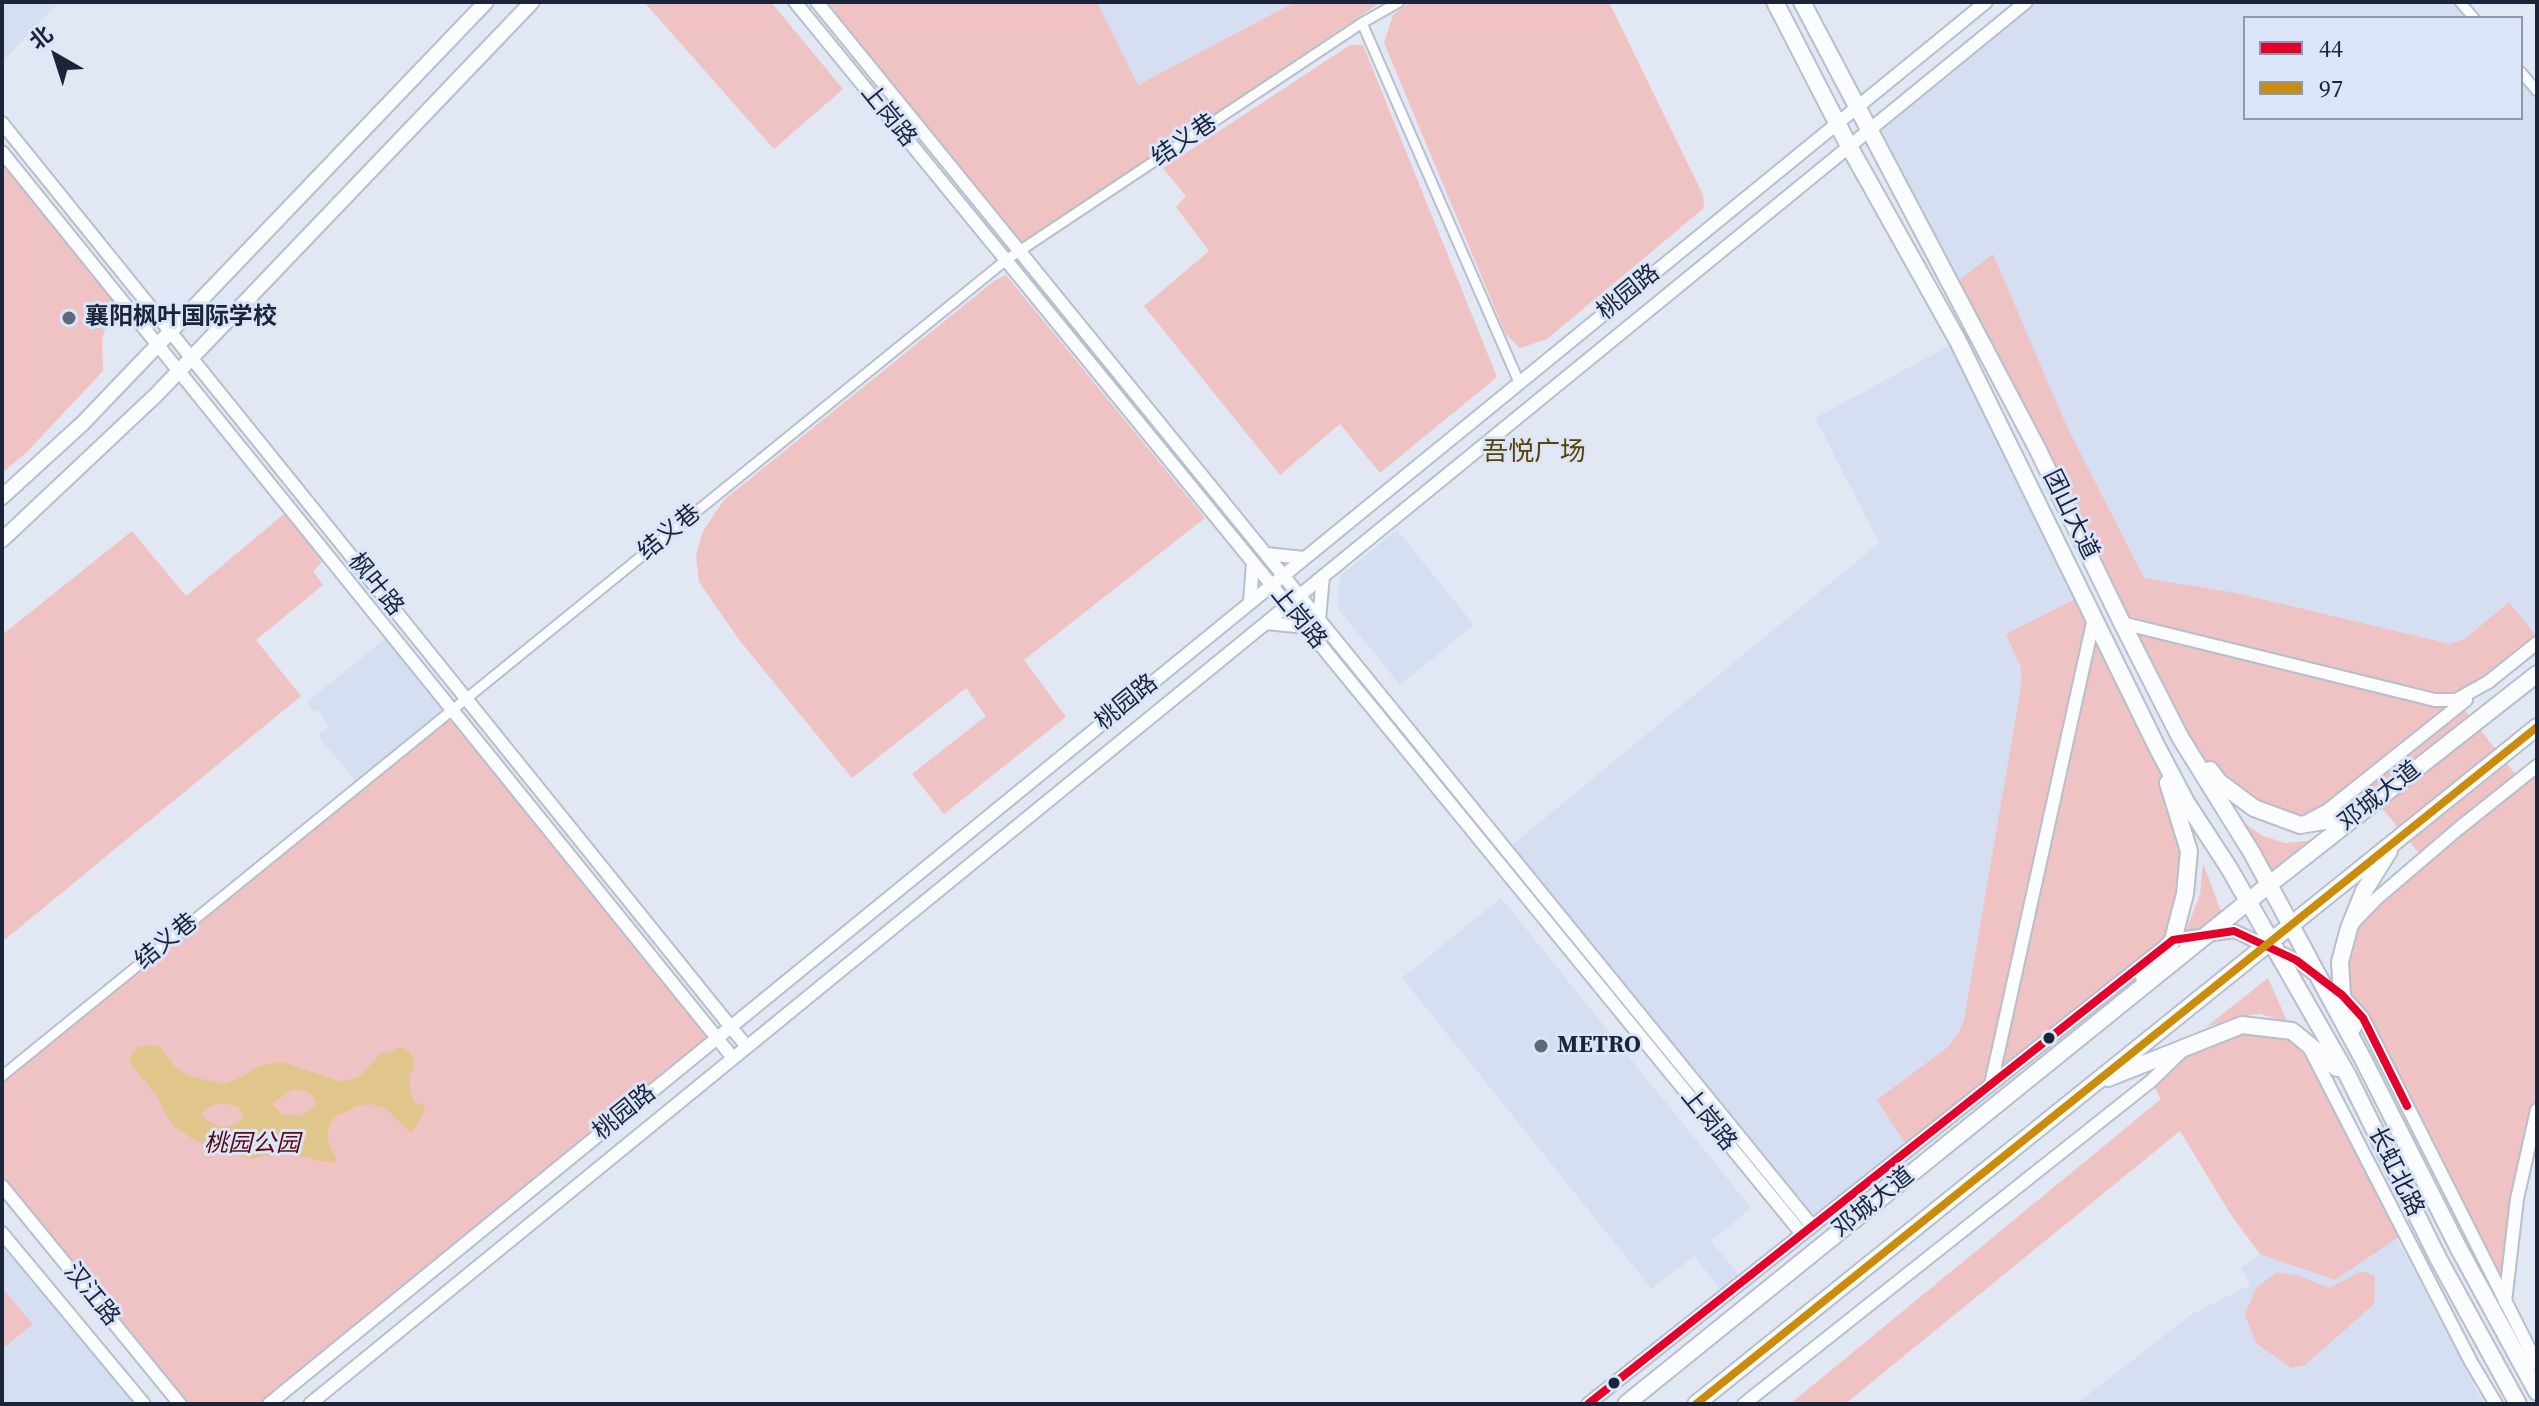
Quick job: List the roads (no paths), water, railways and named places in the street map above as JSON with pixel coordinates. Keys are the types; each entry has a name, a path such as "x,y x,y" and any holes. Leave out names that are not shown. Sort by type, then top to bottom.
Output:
{"highway":[{"name":"团山大道","path":"1775,2 1850,148 1958,341 2157,747 2186,802 2270,941"},
{"name":"团山大道","path":"1802,2 2037,448 2177,729 2268,885 2343,1025"},
{"name":"邓城大道","path":"1626,1404 2268,885 2537,674"},
{"name":"邓城大道","path":"1696,1404 2537,727"},
{"path":"2177,729 2219,782 2254,808 2300,825 2336,819 2371,804"},
{"path":"2129,998 2173,940 2185,894 2189,851 2157,747"},
{"path":"2364,1061 2342,995 2340,962 2364,891 2396,840"},
{"name":"长虹北路","path":"2270,941 2348,1076 2438,1258 2518,1404"},
{"path":"2091,1084 2242,1025 2292,1031 2348,1076"},
{"name":"长虹北路","path":"2343,1025 2537,1392"}],"main road":[{"path":"2,497 83,423 486,2"},
{"path":"2,540 192,358 532,2"}],"street":[{"name":"上岗路","path":"795,2 1271,585 1807,1230"},
{"name":"上岗路","path":"817,2 1266,554 1807,1230"},
{"name":"结义巷","path":"2,1076 1006,260 1362,23 1399,2"},
{"name":"桃园路","path":"269,1404 1986,2"},
{"name":"桃园路","path":"310,1404 2026,2"},
{"path":"1362,23 1519,382"},
{"path":"2523,74 2537,91"},
{"name":"枫叶路","path":"2,123 747,1047"},
{"name":"枫叶路","path":"2,152 733,1058"},
{"path":"1266,554 1304,558"},
{"path":"1250,602 1253,563"},
{"path":"1319,620 1323,576"},
{"path":"1991,1084 2094,618"},
{"path":"1266,623 1306,627"},
{"path":"2122,623 2435,700 2456,700 2490,681"},
{"path":"2300,825 2328,810 2537,643"},
{"path":"2349,928 2375,900 2537,766"},
{"path":"1588,1404 2173,940 2234,931 2296,960 2342,995 2363,1018 2537,1364"},
{"path":"2307,1044 2471,1362 2496,1404"},
{"path":"1744,1404 2151,1081 2188,1045"},
{"path":"2505,1302 2517,1199 2537,1110"},
{"name":"汉江路","path":"2,1186 180,1404"},
{"name":"汉江路","path":"2,1233 144,1404"}],"place":[{"name":"襄阳枫叶国际学校","path":"69,318"},
{"name":"METRO","path":"1541,1046"}],"district":[{"name":"吾悦广场","path":"1534,453"}],"park label":[{"name":"桃园公园","path":"252,1145"}]}
